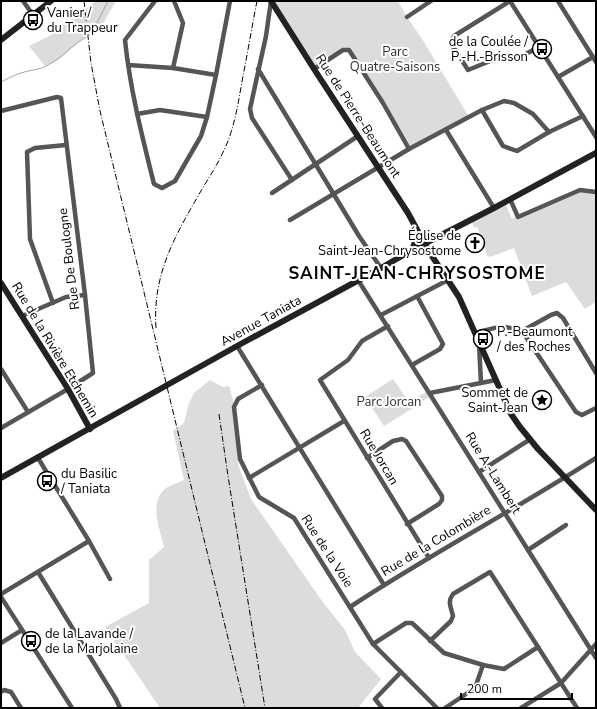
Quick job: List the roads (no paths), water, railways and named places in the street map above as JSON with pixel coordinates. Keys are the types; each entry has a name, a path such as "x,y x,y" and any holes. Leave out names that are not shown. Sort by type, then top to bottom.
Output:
{"main road":[{"path":"1,40 51,1"},
{"name":"Rue de Pierre-Beaumont","path":"271,1 408,214 424,243 459,297 476,332 511,414 529,440 596,510"},
{"name":"Avenue Taniata","path":"1,478 424,243 494,208 596,152"},
{"path":"412,250 415,242 415,228"},
{"name":"Rue de la Rivière Etchemin","path":"1,283 68,389 90,429"}],"street":[{"path":"24,1 33,14"},
{"path":"155,1 125,40 137,114 154,184 162,188 175,181 201,136 207,117 230,1"},
{"path":"173,68 183,23 174,1"},
{"path":"271,1 266,36 250,109 252,118 292,180"},
{"path":"407,17 425,3 431,1"},
{"path":"539,47 518,58 495,58 468,70 452,45 452,40 454,36 510,1 596,137"},
{"path":"558,1 596,62"},
{"path":"314,69 343,50 349,50 383,103 409,149"},
{"path":"558,77 593,57"},
{"path":"128,65 173,68 216,75"},
{"path":"258,69 358,236 381,268"},
{"name":"Rue De Boulogne","path":"1,111 57,97 61,98 93,373 1,428"},
{"path":"290,220 409,149 482,110 504,101 514,103 533,114 549,132"},
{"path":"137,114 160,110 207,117"},
{"path":"482,110 503,146 517,151 549,132 583,116"},
{"path":"446,130 494,208"},
{"path":"272,193 358,136"},
{"path":"53,303 30,239 27,152 35,148 66,145"},
{"path":"510,199 518,217 580,190 596,192"},
{"name":"Rue A.-Lambert","path":"358,280 596,658"},
{"path":"381,315 448,280"},
{"path":"22,316 66,297 85,295"},
{"path":"412,365 440,349 443,344 417,296"},
{"path":"522,331 557,313 563,318 596,373"},
{"name":"Rue Jorcan","path":"388,326 362,341 348,360 320,380 429,558"},
{"path":"476,332 499,326 507,326 522,331 576,412 582,415 596,408"},
{"path":"479,339 481,383"},
{"path":"237,346 384,584"},
{"path":"1,369 28,412"},
{"path":"430,393 496,380"},
{"name":"Rue de la Voie","path":"262,385 238,400 234,407 240,459 259,497 294,518 373,644 437,708"},
{"path":"249,478 344,421"},
{"path":"367,458 393,441 402,439 406,442 442,496 442,500 439,504 407,524"},
{"path":"479,472 529,440"},
{"path":"38,458 89,541 110,579"},
{"name":"Rue de la Colombière","path":"350,607 384,584 565,478 596,458"},
{"path":"528,550 566,525"},
{"path":"1,594 89,541"},
{"path":"38,572 116,699 120,708"},
{"path":"430,641 450,621 452,616 449,604 450,598 453,594 490,572 577,708"},
{"path":"1,597 72,708"},
{"path":"373,644 406,623 412,623 444,653 483,665 504,669 538,647"},
{"path":"1,643 22,630"},
{"path":"521,708 561,683 596,644"},
{"path":"445,708 475,688 483,665"},
{"path":"382,708 375,698 401,672"},
{"path":"1,692 4,690 10,692 21,708"}],"waterway":[{"path":"91,35 108,1"},
{"path":"1,82 18,74 48,65 86,37"}],"railway":[{"path":"84,1 91,63 100,111 245,708"},
{"path":"156,328 158,288 169,252 185,218 226,147 231,133 237,109 257,1"},
{"path":"219,414 265,708"}],"place":[{"name":"Vanier / du Trappeur","path":"33,20"},
{"name":"de la Coulée / P.-H.-Brisson","path":"542,49"},
{"name":"Église de Saint-Jean-Chrysostome","path":"475,243"},
{"name":"P.-Beaumont / des Roches","path":"483,339"},
{"name":"Sommet de Saint-Jean","path":"542,400"},
{"name":"du Basilic / Taniata","path":"47,481"},
{"name":"de la Lavande / de la Marjolaine","path":"31,641"}],"district":[{"name":"SAINT-JEAN-CHRYSOSTOME","path":"417,273"}],"park label":[{"name":"Parc Quatre-Saisons","path":"395,60"},
{"name":"Parc Jorcan","path":"389,402"}]}
